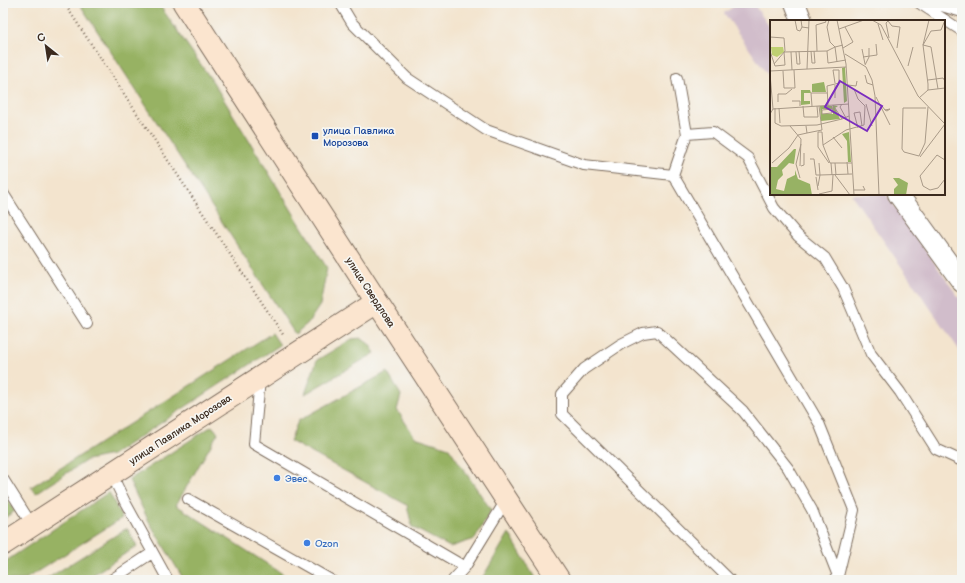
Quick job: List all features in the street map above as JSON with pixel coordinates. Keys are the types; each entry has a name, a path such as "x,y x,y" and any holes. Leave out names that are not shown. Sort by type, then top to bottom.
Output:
{"street":[{"name":"улица Свердлова","path":"184,3 559,580"},
{"path":"795,3 802,20"},
{"path":"899,195 962,282"},
{"name":"улица Павлика Морозова","path":"3,544 377,302"}],"lane":[{"path":"340,3 352,23 407,78 486,130 584,165 673,175"},
{"path":"919,3 962,31"},
{"path":"931,3 962,12"},
{"path":"676,78 687,134 673,175 819,422 854,510 836,578"},
{"path":"687,134 713,132 748,158 774,208 798,236 825,258 843,288 871,354 900,392 936,449 962,461"},
{"path":"3,193 87,324"},
{"path":"730,580 562,414 562,394 584,369 621,344 643,333 658,331 743,411 788,468 808,504 836,578"},
{"path":"260,377 254,444 465,567"},
{"path":"111,473 168,580"},
{"path":"3,478 32,525"},
{"path":"188,499 331,580"},
{"path":"453,580 465,567 506,500"},
{"path":"112,580 152,552"}],"path":[{"path":"64,3 297,354"}],"shaded area":[{"path":"739,3 753,3 770,28 770,79 724,13"},
{"path":"852,195 887,195 962,302 962,354"}],"green space":[{"path":"79,3 158,3 213,82 327,268 320,305 308,323 295,334"},
{"path":"272,333 280,345 112,455 87,460 36,493 31,487"},
{"path":"361,338 369,344 375,353 305,394 317,360 352,339"},
{"path":"387,372 401,395 397,410 415,437 449,448 491,510 475,539 450,547 412,527 407,505 290,441 298,421"},
{"path":"212,426 218,433 176,505 292,580 184,580 148,520 129,480"},
{"path":"3,492 15,511 3,519"},
{"path":"109,492 122,518 24,580 3,580 3,563"},
{"path":"127,528 137,546 85,580 45,580"},
{"path":"509,533 536,580 481,580"}],"place":[{"name":"улица Павлика Морозова","path":"315,136"},
{"name":"Эвес","path":"277,478"},
{"name":"Ozon","path":"307,543"}]}
